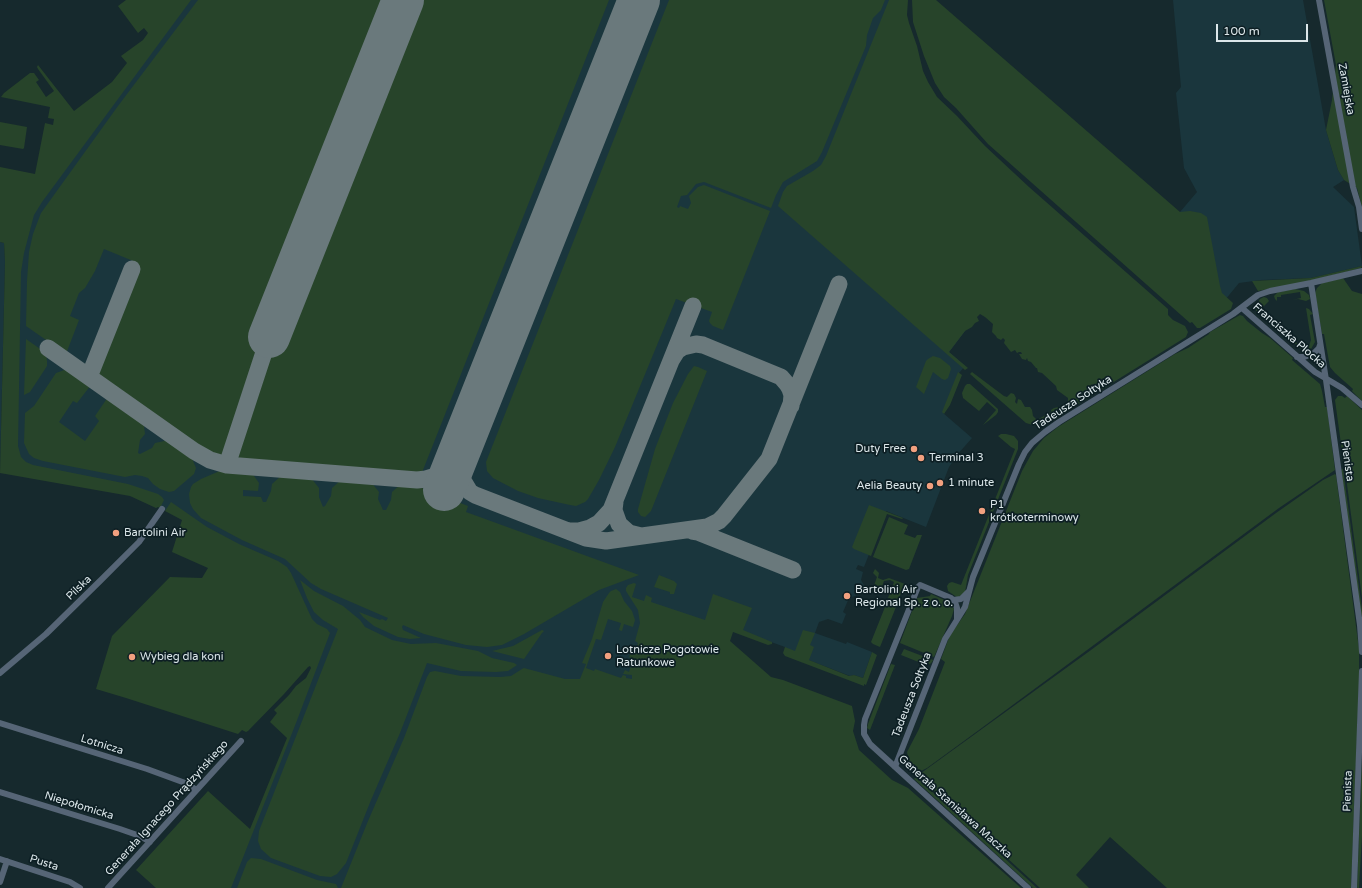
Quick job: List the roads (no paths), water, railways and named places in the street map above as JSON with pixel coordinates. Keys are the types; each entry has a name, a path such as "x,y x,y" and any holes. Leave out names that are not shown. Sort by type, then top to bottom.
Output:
{"street":[{"name":"Zamiejska","path":"1319,0 1362,229"},
{"path":"1242,308 1263,293 1362,271"},
{"name":"Pienista","path":"1311,283 1360,625 1362,652"},
{"name":"Franciszka Plocka","path":"1242,308 1319,376 1342,388 1362,405"},
{"name":"Tadeusza Sołtyka","path":"895,767 945,639 965,607 969,590 1025,452 1044,432 1059,422 1242,308"},
{"path":"1297,357 1304,357 1313,354 1320,345"},
{"name":"Pilska","path":"0,673 46,634 139,542 162,509"},
{"name":"Generała Stanisława Maczka","path":"953,600 950,597 919,585 917,588 864,725 864,734 868,741 895,767 1028,888"},
{"path":"957,619 957,608 953,600 958,600 964,597 969,590"},
{"name":"Pienista","path":"1354,888 1362,671"},
{"name":"Lotnicza","path":"0,722 147,769 188,784 196,790"},
{"name":"Generała Ignacego Prądzyńskiego","path":"108,888 241,741"},
{"name":"Niepołomicka","path":"0,792 120,829 140,836 150,842"},
{"name":"Pusta","path":"0,859 70,882 80,888"},
{"path":"0,882 7,861"}],"place":[{"name":"Duty Free","path":"914,449"},
{"name":"Terminal 3","path":"921,458"},
{"name":"1 minute","path":"940,483"},
{"name":"Aelia Beauty","path":"930,486"},
{"name":"P1 krótkoterminowy","path":"982,511"},
{"name":"Bartolini Air","path":"116,533"},
{"name":"Bartolini Air Regional Sp. z o. o.","path":"847,596"},
{"name":"Lotnicze Pogotowie Ratunkowe","path":"608,656"},
{"name":"Wybieg dla koni","path":"132,657"}]}
